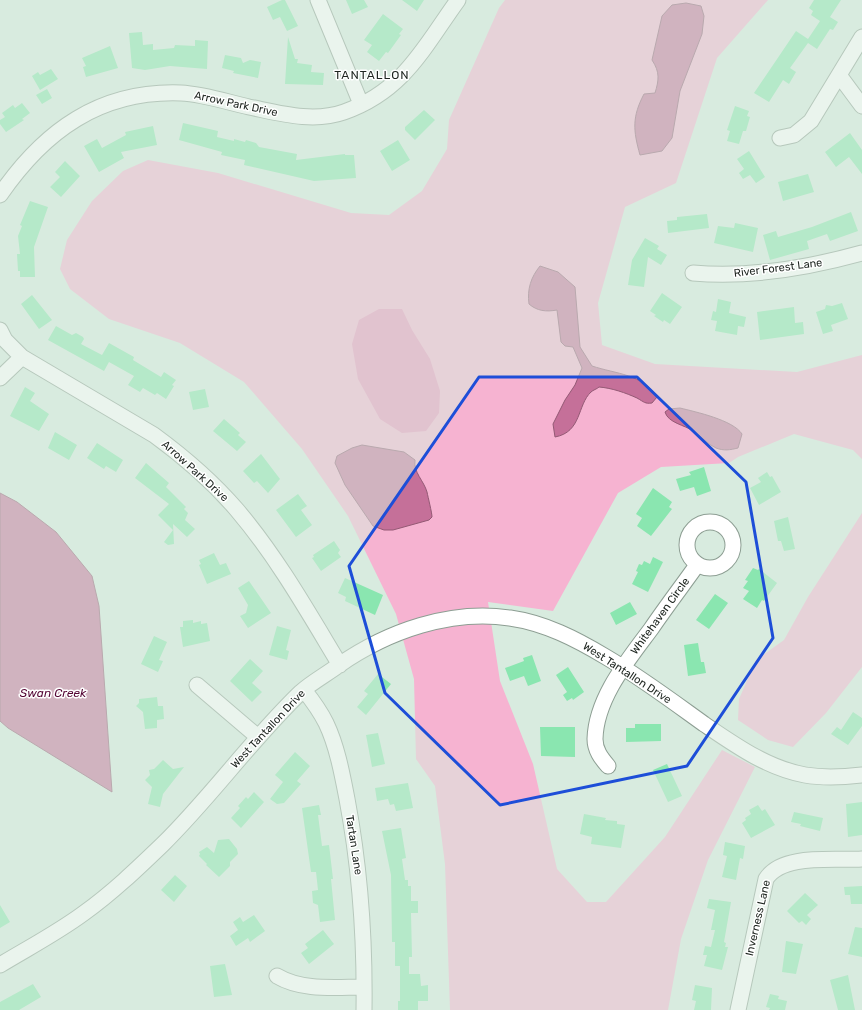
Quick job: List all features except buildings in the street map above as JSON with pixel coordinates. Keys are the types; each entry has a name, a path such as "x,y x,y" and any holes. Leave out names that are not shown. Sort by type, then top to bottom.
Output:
{"street":[{"path":"318,0 361,104"},
{"name":"Arrow Park Drive","path":"0,194 20,168 55,132 74,120 102,106 118,101 147,95 182,93 285,115 308,117 344,112 361,104 400,79 421,54 458,0"},
{"path":"780,138 794,135 811,121 862,37"},
{"path":"839,75 862,106"},
{"name":"River Forest Lane","path":"693,272 717,275 777,270 825,262 862,253"},
{"name":"Arrow Park Drive","path":"2,338 22,357 154,435 174,450 221,493 251,528 266,549 340,665"},
{"path":"0,378 22,357"},
{"name":"Whitehaven Circle","path":"608,766 598,752 595,740 607,696 623,667 697,565"},
{"name":"West Tantallon Drive","path":"0,965 65,927 118,886 162,845 258,737 304,690 359,651 407,630 439,621 490,616 533,623 560,632 623,667 739,748 766,762 806,775 846,777 862,775"},
{"path":"197,685 258,737"},
{"name":"Tartan Lane","path":"304,690 325,721 332,738 342,777 360,875 364,1010"},
{"name":"Inverness Lane","path":"738,1010 765,886 772,871 790,862 862,859"},
{"path":"277,976 287,983 302,986 364,987"}],"highlighted area":[{"path":"479,377 637,377 746,482 773,638 687,766 500,805 385,693 349,566"}],"shaded area":[{"path":"505,0 768,0 717,58 676,183 625,207 598,303 602,345 655,364 797,372 862,355 862,459 853,450 794,434 738,457 729,463 661,467 618,493 553,611 488,602 500,681 533,764 557,869 587,902 606,902 665,837 722,750 755,767 708,860 681,939 668,1010 450,1010 445,864 435,786 416,759 414,679 396,614 348,516 302,449 244,382 180,343 109,319 70,289 60,269 67,240 92,201 123,171 148,160 218,173 351,213 389,215 422,191 447,149 449,120 499,8"},
{"path":"379,309 402,309 412,330 430,359 440,391 439,413 426,431 402,433 380,419 358,379 352,344 359,320"},
{"path":"862,513 862,667 826,713 793,747 768,740 738,720 739,699 756,660 784,640 808,597"}],"water":[{"path":"686,3 701,6 704,16 702,34 680,91 672,138 662,151 640,155 635,131 637,110 644,94 655,93 658,72 652,60 662,16 672,5"},
{"path":"540,266 558,272 575,287 580,347 592,366 637,379 651,389 657,397 652,403 644,402 619,391 599,387 592,391 587,397 575,424 570,430 555,437 553,424 565,400 575,385 582,368 573,347 565,346 561,342 557,310 542,310 529,304 530,284 534,274"},
{"path":"680,408 714,417 737,429 742,434 738,448 722,450 716,448 690,429 670,419 665,412 669,409"},
{"path":"362,445 404,452 415,460 416,469 426,488 431,509 432,517 429,520 393,530 384,530 373,526 345,485 335,463 337,456 352,448"},
{"name":"Swan Creek","path":"0,493 17,502 56,532 92,576 99,606 112,792 8,728 0,721"}],"district":[{"name":"TANTALLON","path":"372,75"}]}
